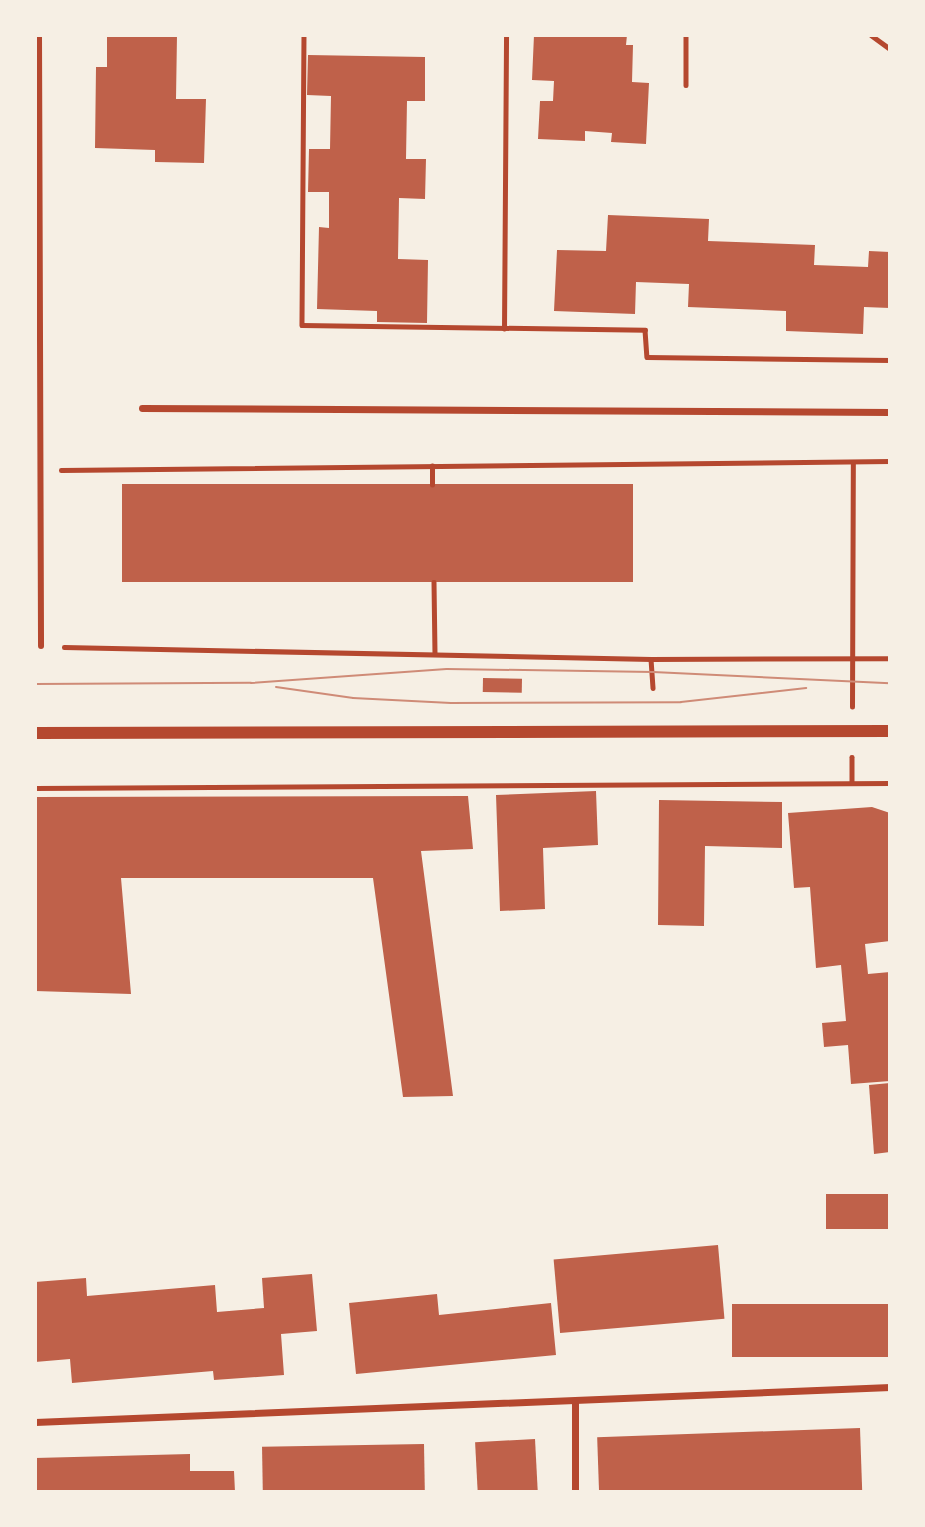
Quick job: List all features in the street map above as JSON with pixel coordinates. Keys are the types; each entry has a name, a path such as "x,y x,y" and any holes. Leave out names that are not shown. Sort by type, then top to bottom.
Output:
{"street":[{"path":"39,35 41,646"},
{"path":"142,408 890,412"},
{"path":"35,733 890,731"},
{"path":"35,1422 890,1387"},
{"path":"575,1401 575,1492"}],"path":[{"path":"304,35 302,325 645,330 647,357 890,360"},
{"path":"504,329 506,35"},
{"path":"686,35 686,85"},
{"path":"871,35 890,49"},
{"path":"42,470 890,461"},
{"path":"852,783 853,463"},
{"path":"432,466 432,485"},
{"path":"434,582 435,654"},
{"path":"41,646 652,659 890,658"},
{"path":"652,659 653,688"},
{"path":"35,788 890,783"}],"building":[{"path":"107,35 177,35 176,99 206,99 204,163 155,162 155,150 95,148 96,67 107,67"},
{"path":"534,35 627,35 626,45 633,45 632,82 649,83 646,144 611,142 612,133 585,131 585,141 538,139 540,101 553,101 554,81 532,80"},
{"path":"308,55 425,57 425,101 407,101 406,159 426,159 425,199 399,198 398,259 428,260 427,323 377,322 377,311 317,309 319,227 329,228 329,192 308,192 309,149 330,149 331,96 307,95"},
{"path":"608,215 709,219 708,241 815,245 814,265 868,267 869,251 890,252 890,308 864,307 863,334 786,331 786,311 688,307 689,284 636,282 635,314 554,311 557,250 606,251"},
{"path":"122,484 633,484 633,582 122,582"},
{"path":"483,678 522,679 522,693 483,692"},
{"path":"596,791 598,845 543,848 545,909 500,911 496,795"},
{"path":"468,796 473,849 421,851 453,1096 403,1097 373,878 121,878 131,994 35,991 35,797"},
{"path":"659,800 782,802 782,848 705,846 704,926 658,925"},
{"path":"872,807 890,813 890,941 865,944 868,974 890,972 890,1081 851,1084 848,1045 824,1047 822,1023 846,1021 841,965 816,968 810,887 794,888 788,813"},
{"path":"890,1083 890,1152 874,1154 869,1085"},
{"path":"826,1194 890,1194 890,1229 826,1229"},
{"path":"718,1245 724,1319 560,1333 554,1259"},
{"path":"312,1274 317,1331 281,1334 284,1375 214,1380 213,1371 72,1383 70,1359 35,1362 35,1282 86,1278 87,1296 215,1285 217,1312 264,1308 262,1278"},
{"path":"437,1294 439,1315 551,1303 556,1355 356,1374 349,1303"},
{"path":"732,1304 890,1304 890,1357 732,1357"},
{"path":"860,1428 862,1492 599,1492 597,1437"},
{"path":"535,1439 538,1492 478,1492 475,1442"},
{"path":"424,1444 425,1492 263,1492 262,1447"},
{"path":"190,1454 190,1471 234,1471 235,1492 35,1492 35,1458"}],"tram line":[{"path":"35,684 251,683 447,669 653,672 890,683"},
{"path":"276,687 353,698 451,703 681,702 806,688"}]}
